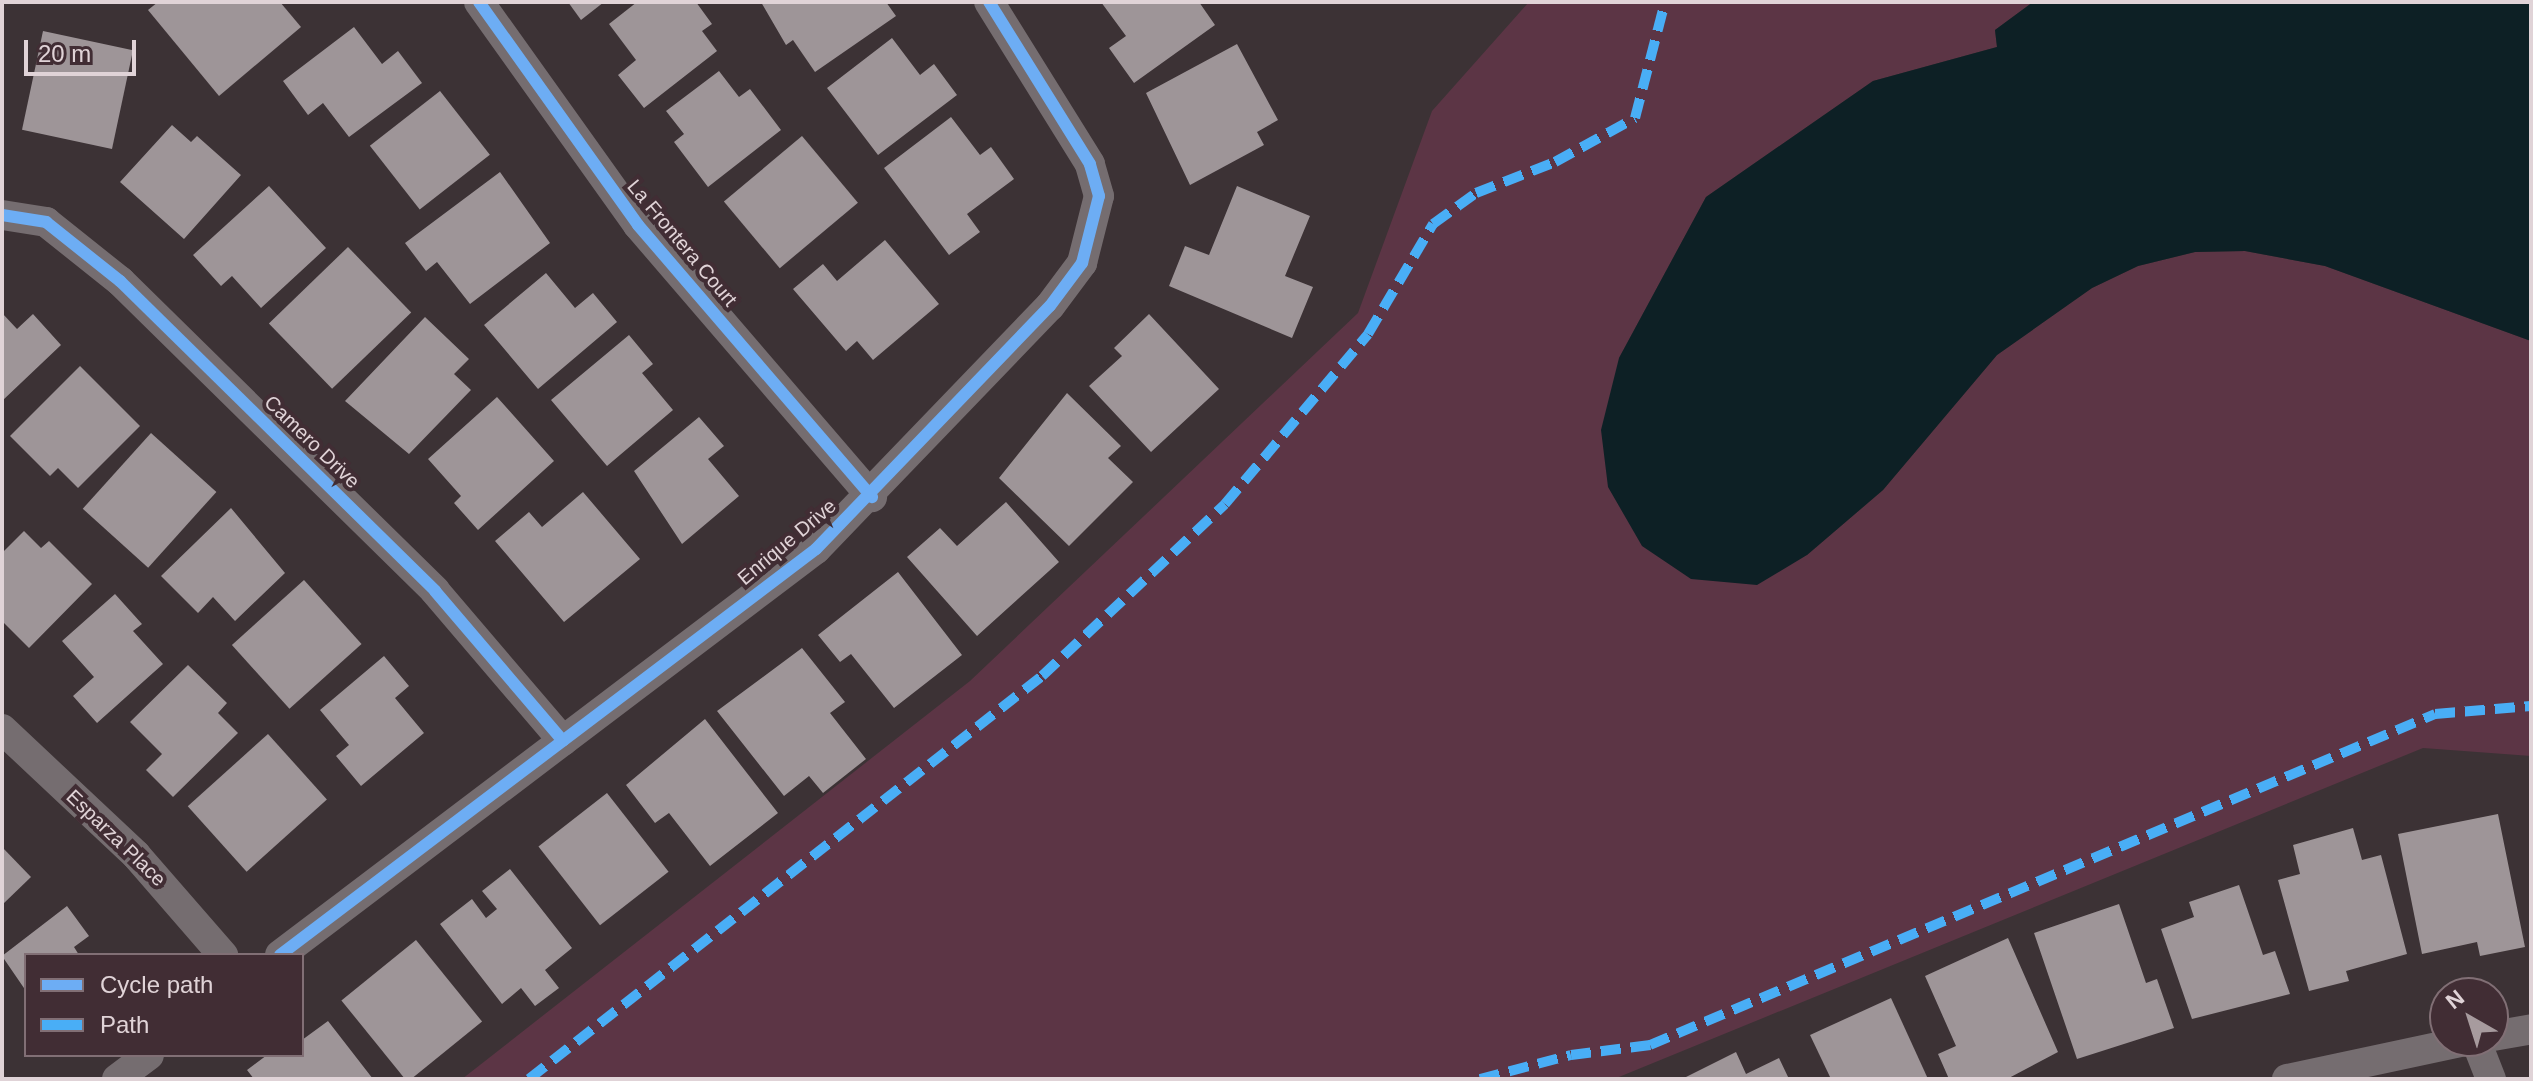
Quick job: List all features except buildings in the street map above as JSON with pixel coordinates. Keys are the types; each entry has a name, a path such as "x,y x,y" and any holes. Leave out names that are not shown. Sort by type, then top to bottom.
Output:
{"street":[{"name":"La Frontera Court","path":"479,2 638,225 872,497"},
{"name":"Enrique Drive","path":"283,953 816,549 872,497 1050,306 1082,263 1099,196 1090,164 989,2"},
{"name":"Camero Drive","path":"2,215 46,222 109,271 435,591 563,741"},
{"name":"Esparza Place","path":"2,729 136,855 221,953"},
{"path":"2509,1033 2531,1029"},
{"path":"2287,1079 2429,1049"},
{"path":"117,1079 146,1057"},
{"path":"2482,1057 2491,1079"}],"shaded area":[{"path":"1529,2 2033,2 1995,30 1997,47 1873,81 1706,197 1619,358 1807,555 1883,490 1997,355 2092,288 2138,266 2195,252 2245,251 2325,266 2531,341 2531,756 2423,748 1614,1079 462,1079 970,681 1358,313 1432,111"}],"water":[{"path":"2033,2 2531,2 2531,341 2325,266 2245,251 2195,252 2138,266 2092,288 1997,355 1883,490 1807,555 1757,585 1691,579 1642,546 1608,487 1601,430 1619,358 1706,197 1873,81 1997,47 1995,30"}],"marked path":[{"path":"529,1079 1042,676 1225,504 1368,334 1433,224 1476,193 1555,162 1635,118 1665,2"},
{"path":"1480,1079 1571,1055 1650,1045 2435,714 2531,706"}],"cycle path":[{"path":"479,2 638,225 872,497"},
{"path":"283,953 816,549 1050,306 1082,263 1099,196 1090,164 989,2"},
{"path":"2,215 46,222 120,281 435,591 563,741"}]}
